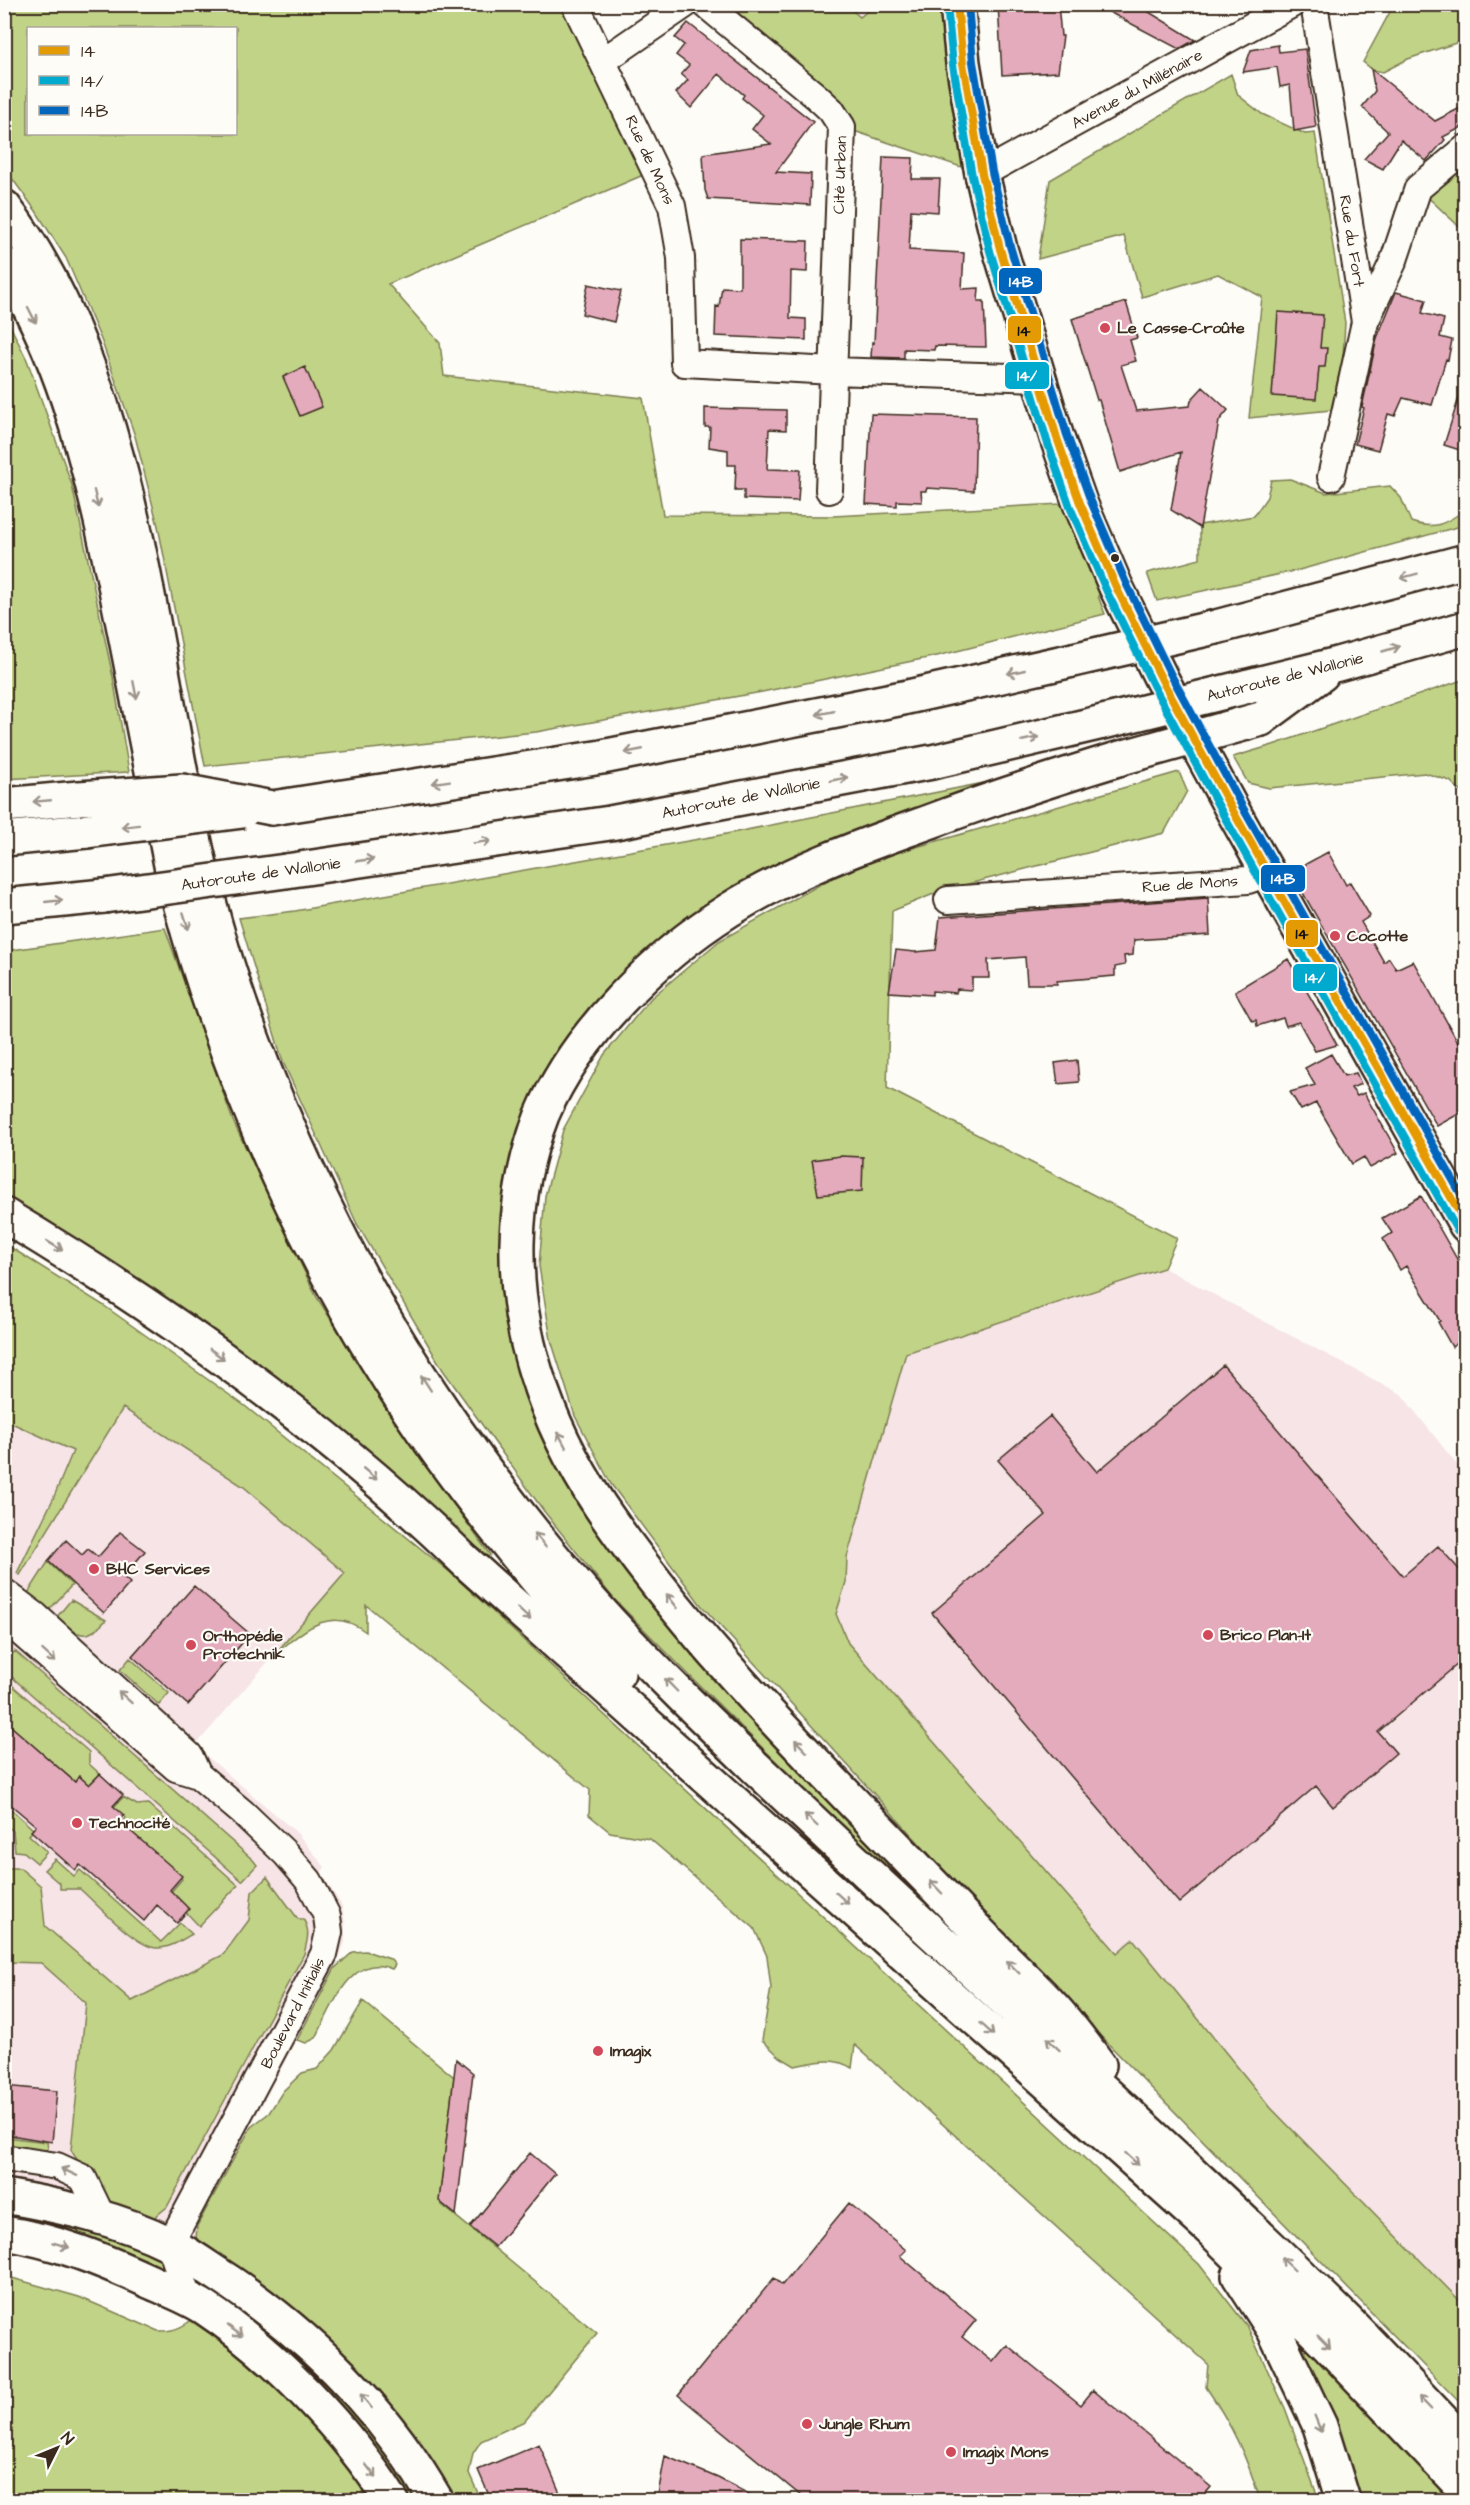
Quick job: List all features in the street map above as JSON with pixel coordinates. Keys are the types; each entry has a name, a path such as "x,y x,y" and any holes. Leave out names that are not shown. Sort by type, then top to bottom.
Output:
{"main road":[{"path":"957,4 963,63 982,174 1000,249 1057,438 1080,503 1116,587 1162,680 1466,1225"},
{"path":"4,207 41,264 66,311 87,362 114,446 136,529 181,772 206,891 239,1000 293,1138 337,1232 378,1306 424,1381 483,1467 552,1555 609,1621 683,1697 854,1861 1158,2140 1346,2320 1466,2445"},
{"path":"4,264 36,321 59,375 87,459 108,550 180,902 222,1036 252,1115 286,1193 325,1270 357,1325 438,1452 494,1529 553,1600 720,1789"},
{"path":"4,839 272,808 602,757 903,698 1073,660 1216,627 1466,561"},
{"name":"Autoroute de Wallonie","path":"4,906 104,896 610,823 932,762 1334,665 1466,628"},
{"path":"1158,2140 1056,2010 968,1921 708,1644 610,1522 583,1479 556,1428 535,1374 522,1322 517,1269 518,1217 526,1167 543,1114 568,1067 604,1018 684,941 731,909 790,877 859,847 1021,788 1261,719 1334,665"},
{"path":"4,805 182,791 272,808"},
{"path":"4,1215 121,1287 202,1343 294,1412 411,1508 474,1569 1208,2227 1327,2344 1466,2491"},
{"path":"4,2196 60,2205 102,2217 170,2244 268,2309 320,2353 359,2394 394,2436 436,2500"},
{"path":"1208,2227 1274,2330 1320,2426 1342,2500"},
{"path":"4,2233 37,2238 97,2257 204,2307 253,2345 304,2392 349,2443 391,2500"}],"street":[{"name":"Rue de Mons","path":"575,4 672,206 681,258 684,363 833,371"},
{"path":"603,61 686,4"},
{"name":"Cité Urban","path":"705,4 817,97 831,110 842,127 829,490"},
{"name":"Avenue du Millénaire","path":"982,174 1292,4"},
{"name":"Rue du Fort","path":"1314,4 1365,322 1331,477"},
{"path":"1365,322 1394,260 1418,188 1466,148"},
{"path":"833,371 1040,378"},
{"name":"Rue de Mons","path":"948,900 1248,880 1268,873"},
{"name":"Boulevard Initialis","path":"4,1592 36,1616 189,1755 198,1775"},
{"name":"Boulevard Initialis","path":"4,1618 176,1768 198,1775 243,1813 309,1881 327,1916 329,1932 324,1954 170,2244"},
{"path":"4,2158 57,2166 83,2178 102,2217"},
{"path":"170,2244 188,2299"}],"shaded area":[{"path":"847,5 875,5 860,17"},
{"path":"1164,1268 1401,1394 1465,1475 1465,2359 848,1643 836,1614 846,1582 847,1557 906,1353"},
{"path":"5,1351 123,1407 244,1487 345,1573 195,1746 297,1833 325,1867 321,1873 342,1906 345,1923 345,1942 335,1968 197,2226 202,2252 80,2196 37,2184 5,2180"}],"green space":[{"path":"4,5 575,5 655,170 388,284 440,343 444,376 643,398 663,515 833,516 1080,503 1116,587 1098,596 1105,614 937,656 762,692 536,732 205,766 158,526 135,436 102,342 66,258 36,211 5,169"},
{"path":"705,5 846,5 860,17 875,5 957,5 982,174 842,127"},
{"path":"1396,5 1465,5 1465,40 1408,59 1383,72 1373,70 1363,62"},
{"path":"1231,74 1238,95 1262,114 1305,134 1315,133 1345,323 1343,357 1331,410 1249,418 1262,297 1218,274 1142,297 1124,236 1038,259 1050,180"},
{"path":"1465,148 1465,232 1418,188"},
{"path":"4,313 27,360 72,485 113,677 129,772 5,779"},
{"path":"1290,479 1326,493 1390,486 1401,498 1411,522 1427,525 1440,524 1465,510 1465,525 1299,570 1157,601 1147,573 1200,559 1200,525 1254,516 1267,497 1271,480"},
{"path":"1465,679 1465,795 1450,781 1425,773 1269,788 1248,783 1233,757 1273,745"},
{"path":"1179,772 1187,791 1164,833 941,891 892,911 887,1088 1177,1238 1164,1268 906,1353 847,1557 846,1582 836,1614 848,1643 1117,1953 1133,1939 1271,2108 1465,2306 1465,2408 1027,1961 701,1605 611,1484 575,1416 551,1340 539,1266 545,1196 563,1130 604,1055 651,998 719,941 828,880 885,856"},
{"path":"994,781 995,789 672,934 514,1173 530,1403 961,1934 820,1805 613,1598 543,1510 443,1370 357,1224 283,1062 239,918 295,911 716,836"},
{"path":"165,928 233,1121 316,1296 402,1432 490,1555 487,1558 400,1482 5,1199 5,951"},
{"path":"5,1244 103,1305 245,1406 451,1573 1199,2264 1247,2326 1285,2408 1319,2500 1260,2500 1238,2442 1206,2387 1208,2364 855,2045 852,2068 831,2061 795,2066 780,2057 762,2040 771,1988 767,1956 754,1928 650,1839 610,1832 589,1815 590,1790 366,1605 366,1632 341,1620 317,1624 274,1655 345,1573 244,1487 123,1408 20,1575 17,1573 53,1499 73,1451 5,1420"},
{"path":"48,1562 72,1585 48,1611 28,1593"},
{"path":"71,1600 106,1620 92,1632 81,1634 76,1632 56,1618"},
{"path":"15,1651 253,1860 257,1865 242,1881 5,1671 5,1662"},
{"path":"130,1658 169,1693 159,1705 120,1670"},
{"path":"5,1679 89,1752 89,1764 100,1774 89,1785 80,1777 75,1782 5,1723"},
{"path":"123,1797 137,1805 148,1804 238,1885 199,1926 169,1894 182,1879 122,1823 126,1818 114,1807"},
{"path":"4,1803 34,1830 29,1835 47,1852 37,1863 24,1852 15,1851 13,1831 5,1824"},
{"path":"55,1859 74,1876 80,1870 161,1942 180,1923 192,1934 162,1948 149,1946 139,1941 80,1889 60,1889 60,1884 44,1870"},
{"path":"4,1868 20,1868 41,1886 45,1926 132,2001 223,1955 249,1920 252,1892 267,1877 298,1919 303,1919 305,1923 308,1936 304,1954 167,2207 150,2221 109,2210 71,2150 86,2003 41,1963 5,1962"},
{"path":"366,1951 390,1959 395,1965 392,1969 378,1965 365,1968 354,1975 335,1999 316,2038 306,2043 297,2040 335,1968 353,1952"},
{"path":"363,2001 454,2077 440,2196 441,2204 597,2333 525,2421 481,2441 473,2453 469,2473 481,2500 443,2500 202,2252 196,2240 197,2226 251,2127 269,2113 283,2091 302,2073 317,2069 334,2050"},
{"path":"5,2137 47,2142 48,2149 35,2154 5,2149"},
{"path":"5,2206 158,2248 169,2278 5,2224"},
{"path":"5,2276 79,2297 158,2331 179,2328 197,2316 248,2353 383,2500 5,2500"},
{"path":"193,2277 316,2358 428,2500 399,2500"},
{"path":"1308,2346 1455,2500 1356,2500 1302,2354"}],"building":[{"path":"998,4 1058,4 1061,36 1063,36 1058,72 1002,75"},
{"path":"1094,4 1136,4 1195,40 1179,49"},
{"path":"688,23 813,122 776,172 811,174 810,205 708,199 705,190 703,154 771,144 752,129 763,115 742,98 744,95 719,74 691,108 676,93 688,80 681,74 689,65 676,55 684,45 675,38"},
{"path":"1278,45 1279,52 1305,49 1316,127 1294,131 1290,85 1280,87 1277,67 1243,72 1251,50"},
{"path":"1371,69 1435,121 1466,105 1466,125 1443,137 1445,140 1426,161 1401,140 1383,169 1364,159 1388,132 1362,107 1375,91"},
{"path":"883,157 913,158 912,179 940,179 938,212 911,210 909,250 964,253 962,289 979,288 978,301 984,301 986,347 935,346 934,350 904,349 904,358 871,357 872,342 874,343"},
{"path":"740,239 808,241 807,272 791,271 790,318 806,319 806,340 715,336 716,306 719,307 722,287 740,288"},
{"path":"588,284 621,291 614,322 582,314"},
{"path":"1396,292 1426,300 1422,313 1444,319 1440,337 1452,340 1448,360 1446,359 1432,405 1403,398 1395,416 1388,414 1378,450 1355,444 1377,338"},
{"path":"1126,302 1137,338 1130,340 1136,361 1121,365 1136,411 1190,406 1191,400 1203,387 1228,410 1219,421 1200,528 1171,510 1181,452 1120,472 1072,319"},
{"path":"1278,312 1323,315 1320,348 1327,348 1325,367 1319,367 1316,399 1272,396"},
{"path":"305,367 322,407 300,416 283,377"},
{"path":"1461,391 1466,392 1466,452 1444,445"},
{"path":"705,408 786,410 786,430 769,429 767,469 800,470 798,501 744,499 744,490 735,490 736,465 728,465 728,450 709,447 710,427 705,427"},
{"path":"871,414 976,417 974,491 927,488 926,491 921,491 922,502 897,501 897,506 866,504"},
{"path":"1328,852 1346,885 1350,882 1370,916 1361,922 1384,962 1389,958 1396,969 1413,961 1458,1042 1466,1038 1466,1110 1437,1126 1291,872"},
{"path":"1208,898 1210,935 1134,940 1133,955 1124,956 1125,965 1115,967 1115,976 1057,981 1057,984 1027,984 1025,957 988,960 989,978 972,978 972,990 957,989 956,993 932,991 932,995 889,992 896,950 915,952 936,950 940,917"},
{"path":"1288,959 1337,1045 1315,1051 1299,1022 1286,1026 1283,1018 1257,1026 1256,1020 1252,1021 1235,991"},
{"path":"1331,1054 1344,1076 1356,1073 1361,1084 1351,1088 1357,1096 1364,1093 1398,1153 1370,1168 1364,1157 1352,1164 1316,1103 1301,1110 1290,1092 1315,1085 1305,1068"},
{"path":"1077,1060 1079,1082 1058,1084 1055,1063"},
{"path":"840,1156 863,1157 862,1191 818,1195 812,1160"},
{"path":"1421,1196 1466,1275 1466,1338 1452,1347 1438,1322 1440,1321 1406,1266 1400,1270 1383,1239 1392,1233 1382,1218"},
{"name":"Brico Plan-It","path":"1223,1365 1403,1576 1438,1546 1466,1577 1466,1657 1378,1732 1396,1753 1333,1807 1316,1786 1179,1903 932,1613 1046,1515 998,1460 1050,1416 1097,1472"},
{"name":"BHC Services","path":"120,1532 145,1551 123,1577 130,1583 104,1613 48,1561 66,1540 82,1555 88,1549 98,1557"},
{"name":"Orthopédie Protechnik","path":"194,1586 250,1634 188,1705 132,1656"},
{"name":"Technocité","path":"4,1720 75,1782 79,1776 89,1785 100,1774 123,1795 113,1806 124,1815 119,1821 182,1876 170,1890 189,1909 177,1923 157,1905 144,1921 80,1865 75,1870 31,1831 36,1826 4,1799"},
{"path":"456,2059 473,2073 456,2215 439,2201"},
{"path":"4,2086 57,2091 52,2142 4,2134"},
{"path":"530,2153 555,2174 495,2247 470,2227"},
{"path":"849,2203 906,2250 900,2256 976,2320 962,2337 993,2362 1007,2345 1081,2405 1093,2390 1211,2487 1200,2500 806,2500 678,2395 774,2278 782,2285"},
{"path":"539,2444 563,2500 491,2500 478,2470"},
{"path":"665,2456 718,2478 760,2500 657,2500"}],"transit line":[{"name":"14","path":"957,4 963,63 982,174 1000,249 1057,438 1080,503 1116,587 1162,680 1234,813 1466,1224"},
{"name":"14B","path":"968,4 973,62 992,172 1010,246 1067,435 1090,499 1126,583 1171,675 1243,808 1466,1203"},
{"name":"14/","path":"947,5 953,65 972,176 990,251 1047,441 1070,507 1107,592 1153,685 1225,818 1457,1230"}],"place":[{"name":"Le Casse-Croûte","path":"1105,328"},
{"name":"Cocotte","path":"1335,936"},
{"name":"BHC Services","path":"94,1569"},
{"name":"Brico Plan-It","path":"1208,1635"},
{"name":"Orthopédie Protechnik","path":"191,1645"},
{"name":"Technocité","path":"77,1823"},
{"name":"Imagix","path":"598,2051"},
{"name":"Jungle Rhum","path":"807,2424"},
{"name":"Imagix Mons","path":"951,2452"}]}
